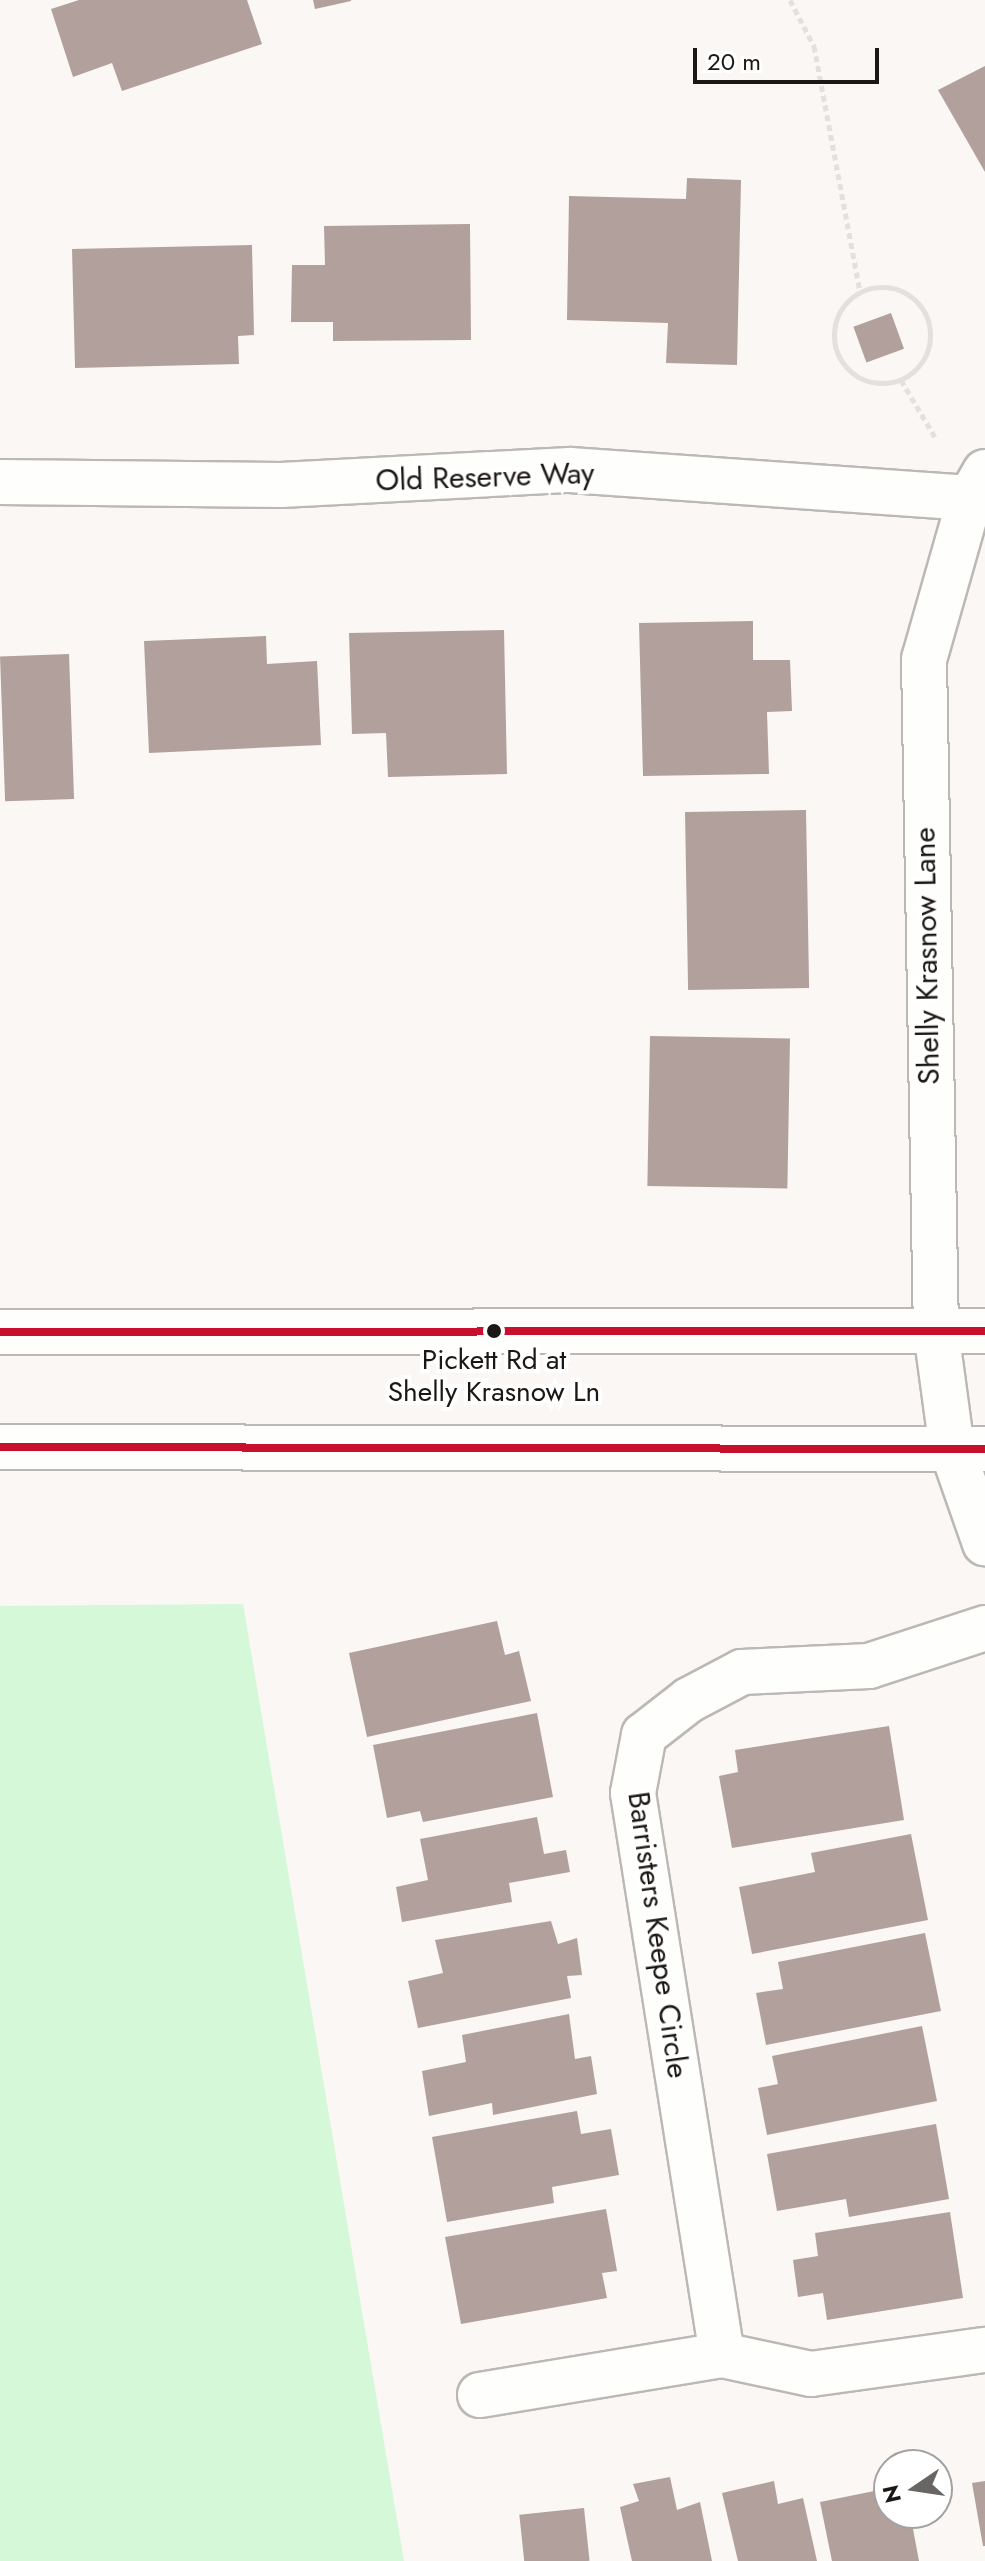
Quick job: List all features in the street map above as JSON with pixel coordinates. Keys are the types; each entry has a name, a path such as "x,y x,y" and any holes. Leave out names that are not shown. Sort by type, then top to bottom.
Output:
{"street":[{"name":"Old Reserve Way","path":"0,482 281,485 570,470 977,485"},
{"name":"Shelly Krasnow Lane","path":"969,1449 936,1331 924,659 977,485"},
{"path":"0,1332 985,1331"},
{"path":"0,1447 969,1449 985,1543"},
{"name":"Barristers Keepe Circle","path":"722,2355 633,1793 644,1735 689,1700 742,1672 869,1666 985,1628"},
{"path":"480,2395 722,2355 811,2374 985,2350"}],"path":[{"path":"790,0 814,46 860,292"},
{"path":"889,288 904,293 925,315 928,346 923,360 901,380 870,382 854,375 835,349 838,317 860,292 889,288"},
{"path":"901,380 935,437"}],"green space":[{"path":"243,1604 404,2561 0,2561 0,1606"}],"building":[{"path":"79,0 247,0 262,44 122,91 112,63 73,77 51,9"},
{"path":"313,0 351,0 351,1 315,9"},
{"path":"985,66 985,172 938,90"},
{"path":"687,178 741,180 737,365 666,363 668,323 567,320 569,196 686,199"},
{"path":"470,224 471,340 333,341 333,322 291,322 292,265 325,265 324,226"},
{"path":"252,245 254,335 238,336 239,364 75,368 72,249"},
{"path":"891,313 904,349 866,362 853,327"},
{"path":"753,621 753,660 790,660 792,711 767,712 769,774 643,776 639,623"},
{"path":"504,630 507,774 388,777 386,733 352,734 349,633"},
{"path":"266,636 267,664 317,661 321,745 149,753 144,641"},
{"path":"69,654 74,799 5,801 0,656"},
{"path":"806,810 809,988 688,990 685,812"},
{"path":"650,1036 790,1038 787,1188 647,1186"},
{"path":"497,1621 505,1655 519,1651 531,1701 367,1737 349,1653"},
{"path":"537,1713 553,1797 423,1822 420,1811 387,1818 373,1745"},
{"path":"889,1726 904,1820 732,1848 719,1776 738,1772 735,1750"},
{"path":"537,1817 544,1854 566,1850 570,1872 509,1883 512,1902 402,1922 396,1887 428,1880 420,1839"},
{"path":"911,1834 928,1920 752,1954 739,1887 815,1872 811,1853"},
{"path":"551,1921 558,1944 577,1938 582,1975 567,1976 571,1998 418,2028 408,1981 443,1973 435,1940"},
{"path":"925,1933 941,2011 766,2045 756,1993 783,1989 778,1962"},
{"path":"569,2014 575,2059 591,2056 597,2094 493,2115 492,2103 429,2116 422,2071 466,2062 462,2035"},
{"path":"922,2026 937,2101 767,2135 758,2088 778,2084 772,2056"},
{"path":"577,2111 581,2134 611,2129 619,2175 552,2187 554,2203 447,2222 432,2137"},
{"path":"936,2124 949,2199 849,2217 846,2199 777,2211 767,2154"},
{"path":"606,2209 617,2271 602,2273 607,2298 461,2324 445,2237"},
{"path":"950,2212 963,2298 827,2320 823,2293 798,2297 793,2260 818,2256 815,2233"},
{"path":"670,2477 677,2510 700,2502 712,2561 632,2561 620,2507 639,2501 633,2484"},
{"path":"774,2481 778,2504 803,2498 817,2561 738,2561 722,2493"},
{"path":"985,2481 985,2546 983,2546 972,2483"},
{"path":"873,2491 873,2529 913,2529 919,2561 832,2561 820,2502"},
{"path":"584,2508 590,2561 524,2561 519,2515"}],"transit line":[{"path":"0,1332 985,1331"},
{"path":"0,1447 985,1449"}],"place":[{"name":"Pickett Rd at Shelly Krasnow Ln","path":"494,1331"}]}
